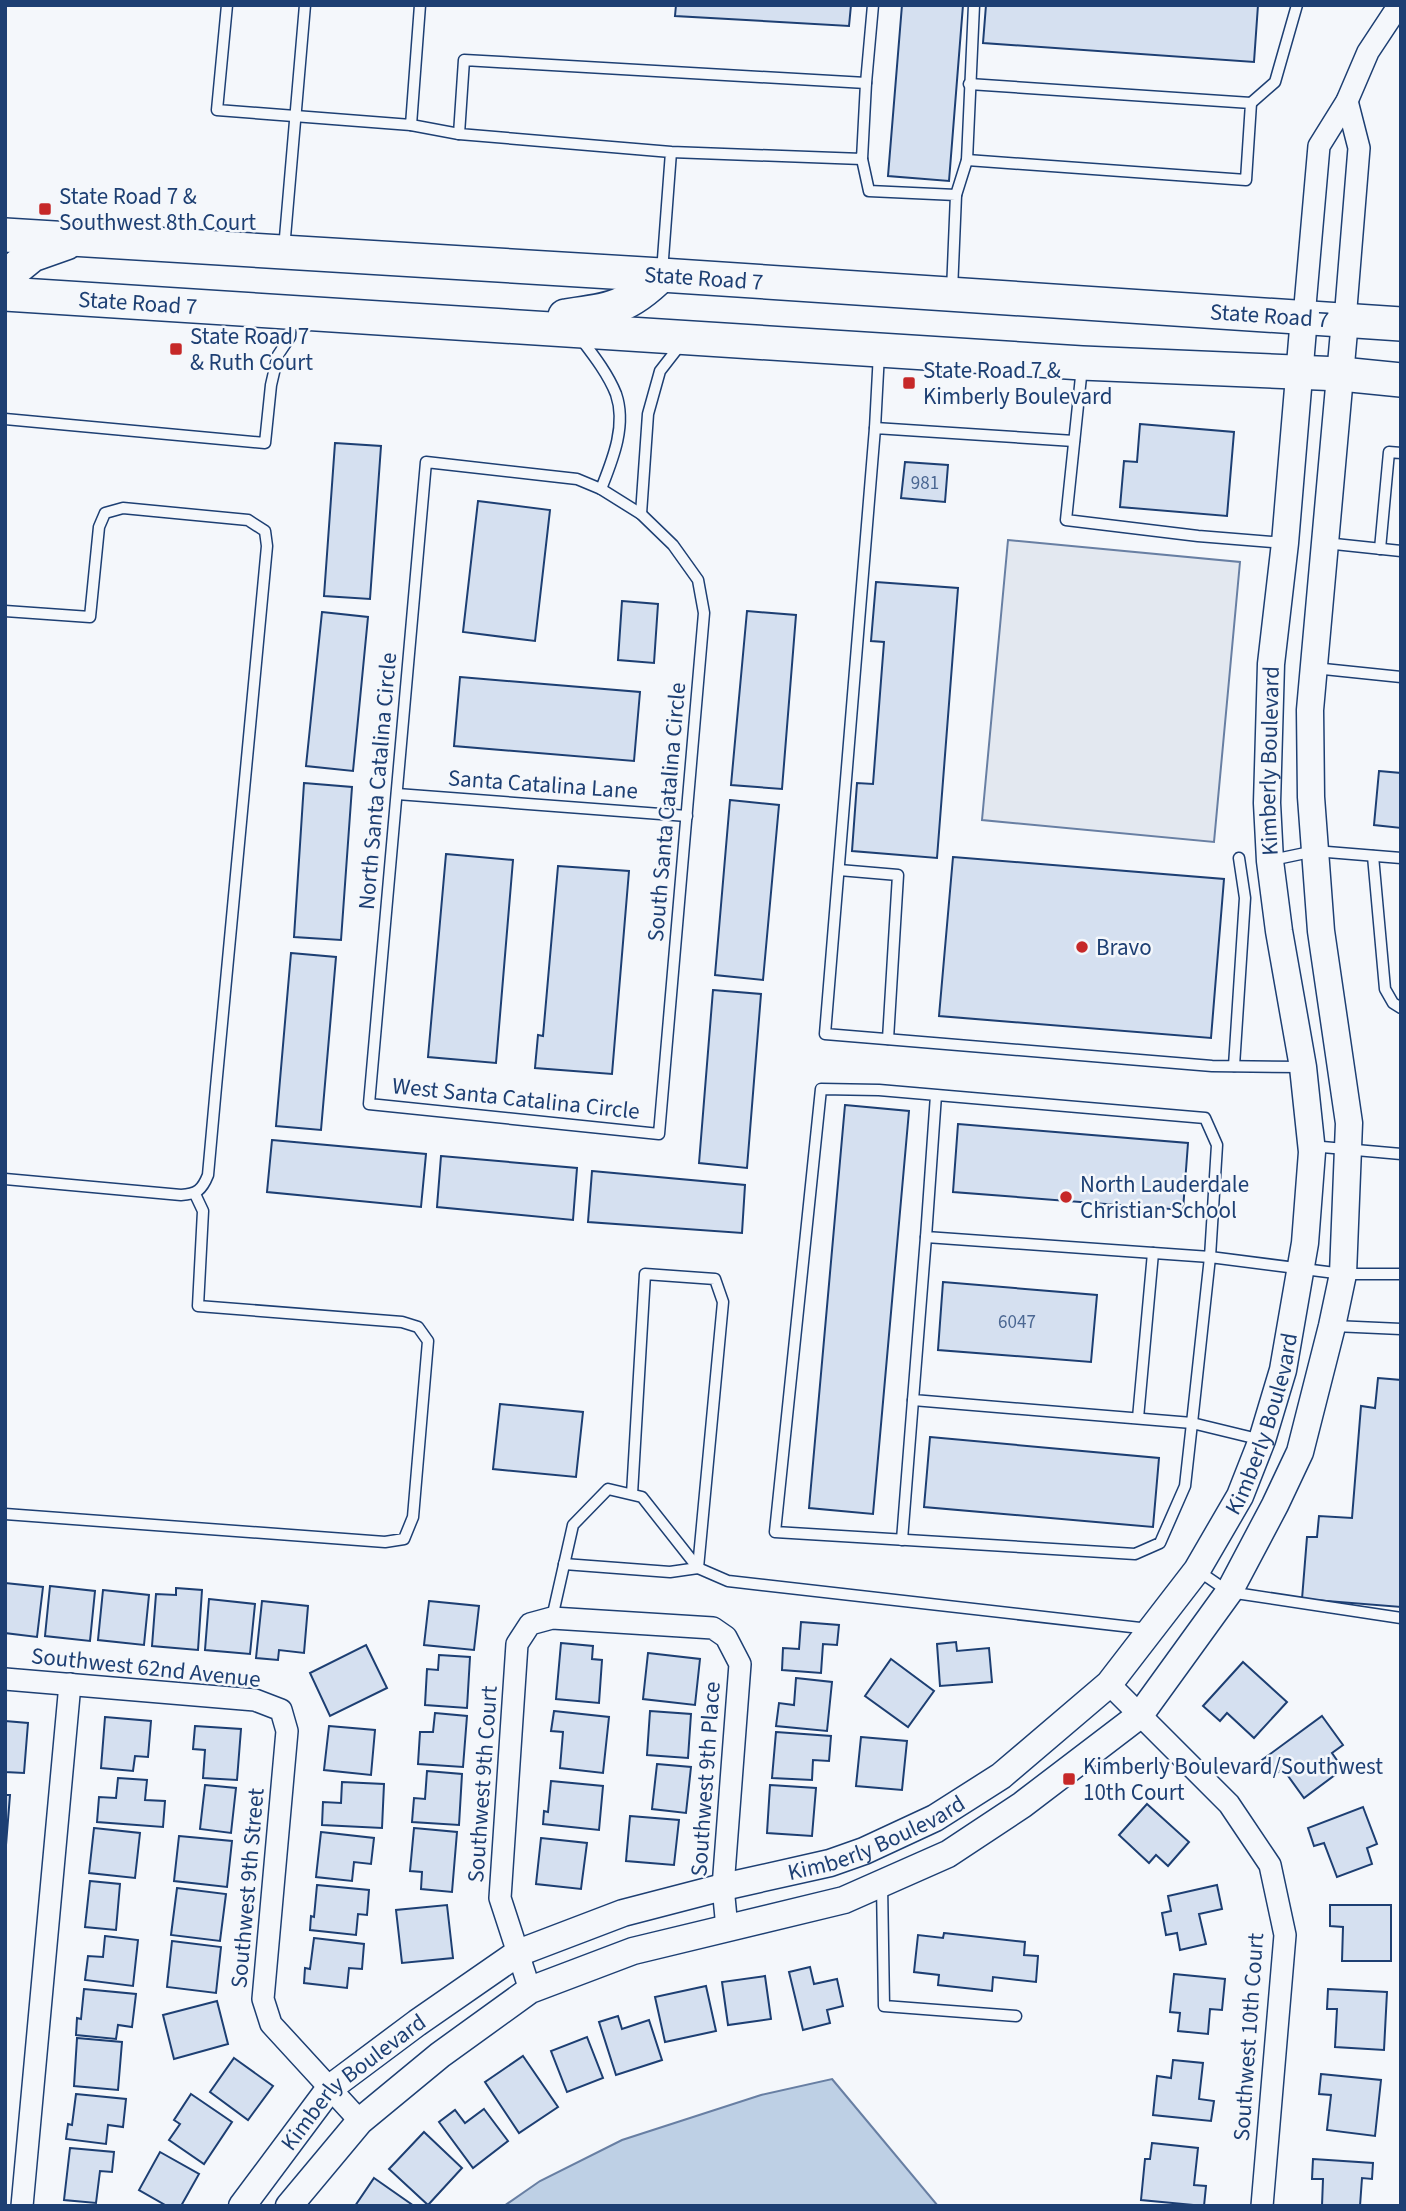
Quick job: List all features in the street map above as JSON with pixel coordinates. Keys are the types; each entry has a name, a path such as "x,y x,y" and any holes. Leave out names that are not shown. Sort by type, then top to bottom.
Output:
{"main road":[{"name":"State Road 7","path":"5,235 1401,324"},
{"path":"5,277 32,255 74,240"},
{"path":"497,325 609,310 643,293 661,275"},
{"name":"State Road 7","path":"5,294 1082,363 1341,374 1401,380"}],"street":[{"name":"Kimberly Boulevard","path":"242,2206 330,2088 518,1953 623,1913 830,1863 853,1855 935,1818 1001,1776 1108,1684 1198,1570 1240,1496 1262,1440 1283,1370 1305,1243 1311,1146 1303,1067 1279,931 1270,861 1267,803 1271,663 1285,543 1318,146 1347,100 1368,52 1399,5"},
{"name":"Kimberly Boulevard","path":"289,2206 360,2120 440,2054 530,1990 633,1951 844,1900 948,1854 1002,1818 1140,1715 1229,1592 1275,1505 1300,1452 1343,1274 1349,1123 1321,931 1310,785 1310,710 1359,148 1347,100"},
{"name":"Southwest 9th Court","path":"530,1990 500,1898 517,1644 530,1624 552,1618"},
{"name":"Southwest 9th Place","path":"552,1618 713,1628 726,1637 740,1664 723,1887 727,1928"},
{"name":"Southwest 62nd Avenue","path":"5,1679 256,1700 281,1710"},
{"path":"22,2206 70,1684"},
{"name":"Southwest 10th Court","path":"1108,1684 1229,1804 1270,1865 1285,1935 1262,2206"},
{"name":"Southwest 9th Street","path":"281,1710 287,1731 263,1999 271,2024 360,2120"},
{"path":"984,1787 1002,1818"}],"lane":[{"path":"227,5 217,110 411,125 459,134 671,152 862,159"},
{"path":"284,251 305,5"},
{"path":"411,125 420,5"},
{"path":"873,5 862,159 869,191 956,195"},
{"path":"952,294 956,195 967,160 974,5"},
{"path":"967,160 1245,180 1251,103 1275,82 1297,5"},
{"path":"459,134 464,60 866,83"},
{"path":"969,84 1251,103"},
{"path":"661,275 671,152"},
{"path":"5,419 265,443 271,385 278,355 289,337 292,312"},
{"path":"576,331 604,371 617,396 620,425 614,456 601,489"},
{"path":"641,514 648,414 660,371 687,337"},
{"path":"879,350 875,428 825,1034 1234,1066 1303,1067"},
{"path":"1082,363 1066,520 1198,536 1285,543"},
{"path":"875,428 1074,441"},
{"path":"1380,549 1389,452 1401,453"},
{"name":"South Santa Catalina Circle","path":"426,462 577,479 601,489 641,514 673,545 698,580 704,612 659,1134"},
{"name":"North Santa Catalina Circle","path":"369,1104 426,462"},
{"path":"5,611 90,617 99,527 105,513 123,508 248,520 265,531 267,546 208,1175 203,1188 195,1194 181,1195 5,1179"},
{"path":"1325,543 1401,551"},
{"path":"1314,668 1401,677"},
{"name":"Santa Catalina Lane","path":"397,794 687,816"},
{"path":"1270,861 1315,851 1401,858"},
{"path":"1373,856 1385,989 1393,1003 1401,1008"},
{"path":"1234,1066 1245,898 1239,858"},
{"path":"839,870 898,875 888,1039"},
{"path":"821,1088 936,1095 1205,1118 1217,1145 1210,1257 1185,1486 1160,1543 1135,1554 775,1532 821,1088"},
{"path":"902,1540 936,1095"},
{"name":"West Santa Catalina Circle","path":"369,1104 659,1134"},
{"path":"1311,1146 1401,1154"},
{"path":"5,1514 385,1542 404,1539 413,1517 428,1341 418,1327 402,1322 198,1306 203,1211 195,1194"},
{"path":"926,1237 1210,1257 1343,1274 1401,1274"},
{"path":"1138,1418 1153,1253"},
{"path":"632,1494 645,1274 715,1279 723,1302 698,1568"},
{"path":"1332,1325 1401,1329"},
{"path":"913,1400 1192,1423 1262,1440"},
{"path":"552,1618 573,1525 608,1489 642,1497 698,1568 727,1581 1152,1629"},
{"path":"564,1564 670,1572 698,1568"},
{"path":"1198,1570 1229,1592 1401,1618"},
{"path":"882,1881 884,2006 1016,2016"}],"shaded area":[{"path":"1008,540 1240,562 1214,842 982,820"}],"water":[{"path":"832,2079 938,2206 504,2206 540,2181 622,2140 761,2095"}],"building":[{"path":"676,5 851,5 849,26 675,16"},
{"path":"902,5 963,5 949,181 888,176"},
{"path":"986,5 1258,5 1254,62 983,43"},
{"path":"1140,424 1234,432 1227,516 1120,507 1124,461 1137,462"},
{"path":"335,443 381,446 370,599 324,596"},
{"path":"905,462 948,465 945,502 901,498"},
{"path":"478,501 550,510 535,641 463,632"},
{"path":"876,582 958,588 937,858 852,851 857,783 873,784 884,642 871,641"},
{"path":"622,601 658,604 654,663 618,660"},
{"path":"747,611 796,615 782,789 731,785"},
{"path":"322,612 368,617 353,771 306,766"},
{"path":"460,677 640,692 634,761 454,746"},
{"path":"1379,771 1401,773 1401,828 1374,825"},
{"path":"304,783 352,787 341,940 294,937"},
{"path":"730,800 779,805 763,980 715,975"},
{"path":"446,854 513,860 496,1063 428,1057"},
{"name":"Bravo","path":"953,857 1224,879 1211,1038 939,1016"},
{"path":"558,866 629,871 612,1074 535,1068 538,1035 543,1036"},
{"path":"291,953 336,957 321,1130 276,1126"},
{"path":"713,990 761,994 747,1168 699,1163"},
{"path":"845,1105 909,1111 873,1514 809,1508"},
{"path":"958,1124 1188,1143 1183,1210 953,1192"},
{"path":"272,1140 426,1154 421,1207 267,1192"},
{"path":"441,1156 577,1168 573,1220 437,1207"},
{"path":"592,1171 745,1185 742,1233 588,1222"},
{"path":"943,1282 1097,1295 1091,1362 938,1350"},
{"path":"1378,1378 1401,1380 1401,1607 1302,1599 1307,1537 1317,1537 1319,1516 1352,1518 1361,1406 1375,1408"},
{"path":"500,1404 583,1412 576,1477 493,1469"},
{"path":"930,1437 1159,1458 1153,1527 924,1507"},
{"path":"5,1583 43,1587 37,1637 5,1633"},
{"path":"50,1586 95,1591 90,1641 45,1636"},
{"path":"176,1588 202,1590 198,1650 152,1646 156,1594 176,1595"},
{"path":"103,1590 149,1595 144,1645 98,1640"},
{"path":"209,1599 255,1604 250,1654 205,1650"},
{"path":"262,1601 308,1606 304,1653 279,1650 278,1660 256,1658"},
{"path":"429,1601 479,1606 474,1650 424,1645"},
{"path":"801,1622 839,1625 837,1645 823,1644 821,1673 782,1670 783,1648 799,1649"},
{"path":"956,1642 957,1651 989,1648 992,1682 940,1686 937,1644"},
{"path":"561,1643 593,1646 592,1659 602,1660 599,1703 556,1699"},
{"path":"366,1645 387,1688 330,1716 310,1673"},
{"path":"648,1653 700,1659 695,1705 643,1699"},
{"path":"439,1655 470,1657 467,1708 425,1705 427,1669 438,1670"},
{"path":"891,1659 934,1691 908,1727 865,1696"},
{"path":"1243,1662 1287,1702 1254,1738 1227,1713 1220,1721 1203,1706"},
{"path":"796,1678 832,1682 827,1731 776,1726 779,1703 794,1705"},
{"path":"554,1711 609,1717 603,1773 560,1768 563,1732 551,1731"},
{"path":"650,1711 691,1714 688,1758 647,1755"},
{"path":"435,1713 467,1716 463,1767 418,1764 420,1732 433,1732"},
{"path":"1322,1716 1343,1745 1332,1753 1343,1769 1304,1798 1283,1769 1274,1775 1262,1760"},
{"path":"105,1717 151,1721 148,1757 135,1756 133,1771 101,1768"},
{"path":"5,1721 28,1723 24,1773 5,1772"},
{"path":"195,1726 241,1729 237,1780 203,1778 205,1750 193,1749"},
{"path":"329,1726 375,1730 371,1775 324,1770"},
{"path":"776,1732 831,1736 829,1761 813,1760 812,1780 772,1778"},
{"path":"861,1737 907,1741 902,1790 856,1786"},
{"path":"657,1764 691,1767 686,1813 652,1809"},
{"path":"427,1771 462,1774 459,1825 412,1822 414,1798 425,1799"},
{"path":"118,1778 147,1780 145,1800 165,1801 163,1827 97,1822 99,1797 116,1798"},
{"path":"551,1781 603,1786 599,1830 543,1824 544,1811 548,1812"},
{"path":"342,1782 384,1784 382,1828 322,1825 323,1802 341,1803"},
{"path":"205,1785 236,1788 231,1833 200,1829"},
{"path":"770,1785 816,1788 812,1836 767,1833"},
{"path":"5,1795 10,1795 6,1845 5,1845"},
{"path":"1147,1804 1189,1842 1168,1866 1156,1855 1149,1863 1119,1835"},
{"path":"1363,1807 1377,1844 1367,1848 1372,1864 1337,1877 1324,1843 1314,1846 1308,1828"},
{"path":"630,1816 679,1820 674,1865 626,1861"},
{"path":"94,1828 140,1833 135,1878 89,1873"},
{"path":"414,1828 457,1832 452,1892 421,1889 422,1872 410,1871"},
{"path":"321,1832 374,1838 371,1864 354,1862 352,1881 316,1877"},
{"path":"179,1836 232,1841 227,1887 174,1881"},
{"path":"541,1838 587,1843 581,1889 536,1884"},
{"path":"90,1881 120,1884 116,1930 85,1927"},
{"path":"317,1885 369,1890 367,1915 358,1914 356,1935 310,1930"},
{"path":"1217,1885 1222,1909 1199,1914 1206,1944 1180,1950 1177,1933 1166,1935 1162,1913 1171,1911 1168,1896"},
{"path":"177,1888 226,1894 220,1941 171,1935"},
{"path":"447,1905 453,1958 402,1963 396,1910"},
{"path":"1330,1905 1391,1905 1391,1961 1342,1961 1343,1927 1330,1926"},
{"path":"944,1933 1025,1942 1024,1955 1038,1956 1036,1982 993,1977 992,1991 938,1985 939,1975 914,1972 918,1935 943,1938"},
{"path":"105,1936 138,1940 133,1986 85,1980 88,1956 103,1957"},
{"path":"314,1938 364,1944 362,1969 349,1968 347,1988 304,1983 305,1968 310,1969"},
{"path":"172,1941 221,1947 216,1993 167,1987"},
{"path":"810,1967 814,1984 837,1979 843,2006 827,2010 830,2023 803,2030 789,1972"},
{"path":"1174,1974 1225,1979 1222,2010 1210,2009 1208,2034 1178,2031 1180,2013 1170,2012"},
{"path":"765,1976 771,2019 728,2025 722,1982"},
{"path":"706,1986 716,2031 665,2042 655,1997"},
{"path":"84,1989 136,1994 132,2027 118,2025 116,2039 76,2035 77,2018 81,2019"},
{"path":"1328,1989 1387,1992 1384,2050 1335,2047 1337,2009 1327,2009"},
{"path":"217,2001 228,2044 174,2059 163,2015"},
{"path":"618,2016 622,2029 649,2020 662,2060 616,2075 599,2022"},
{"path":"587,2037 603,2078 567,2092 551,2051"},
{"path":"77,2038 122,2042 118,2090 74,2086"},
{"path":"523,2056 558,2107 519,2133 485,2082"},
{"path":"234,2058 273,2086 248,2120 210,2092"},
{"path":"1173,2060 1203,2063 1199,2099 1214,2101 1211,2121 1153,2115 1157,2076 1171,2078"},
{"path":"1321,2074 1381,2080 1375,2136 1327,2130 1331,2095 1319,2094"},
{"path":"76,2094 126,2099 123,2127 108,2125 106,2144 66,2139 68,2124 72,2125"},
{"path":"191,2094 232,2122 204,2164 169,2140 180,2124 174,2120"},
{"path":"484,2109 508,2141 473,2168 439,2122 455,2110 465,2123"},
{"path":"424,2132 462,2168 428,2205 389,2169"},
{"path":"1152,2143 1198,2148 1194,2185 1206,2186 1204,2206 1141,2200 1145,2159 1150,2159"},
{"path":"70,2148 114,2152 112,2172 100,2171 96,2203 64,2200"},
{"path":"160,2152 199,2174 181,2206 167,2206 139,2190"},
{"path":"1313,2159 1373,2163 1372,2179 1362,2178 1360,2206 1322,2206 1323,2179 1312,2179"},
{"path":"374,2178 414,2206 355,2206"}],"place":[{"name":"State Road 7 & Southwest 8th Court","path":"45,209"},
{"name":"State Road 7 & Ruth Court","path":"176,349"},
{"name":"State Road 7 & Kimberly Boulevard","path":"909,383"},
{"name":"Bravo","path":"1082,947"},
{"name":"North Lauderdale Christian School","path":"1066,1197"},
{"name":"Kimberly Boulevard/Southwest 10th Court","path":"1069,1779"}]}
